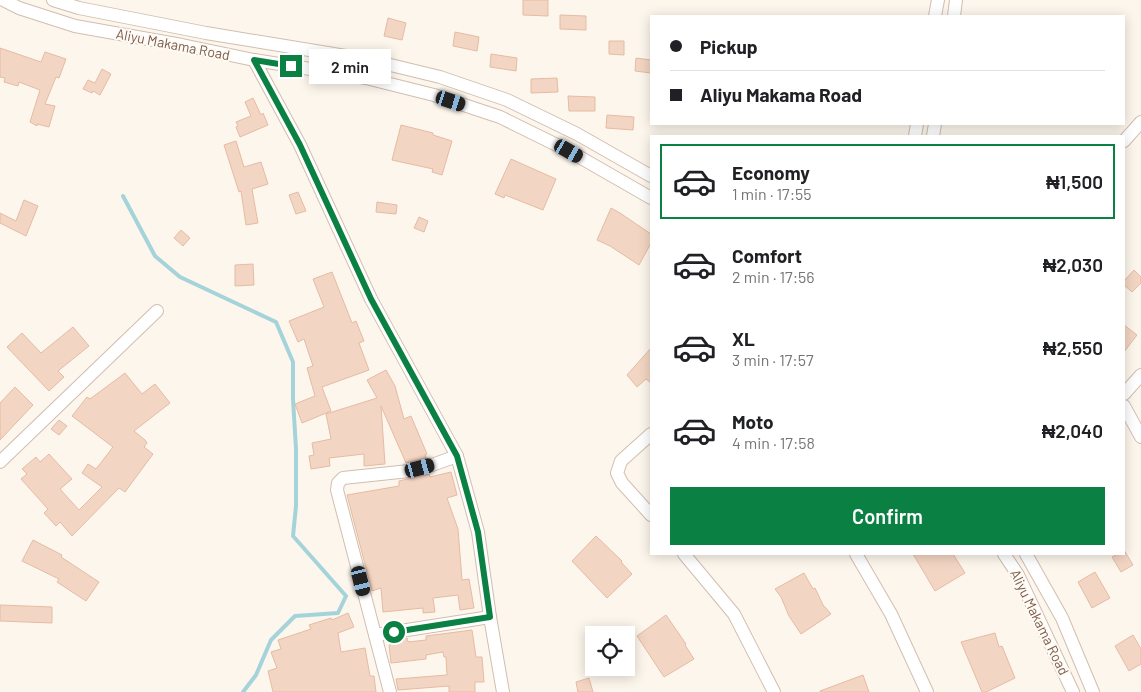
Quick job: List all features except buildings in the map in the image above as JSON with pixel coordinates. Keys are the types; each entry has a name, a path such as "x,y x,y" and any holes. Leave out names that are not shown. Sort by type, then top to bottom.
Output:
{"street":[{"name":"Aliyu Makama Road","path":"3,0 18,8 75,26 254,60 366,78 434,95 500,117 569,151 650,197"},
{"name":"Aliyu Makama Road","path":"53,0 79,8 206,33 370,60 440,77 507,100 578,134 650,175"},
{"path":"935,15 938,0"},
{"path":"954,15 956,0"},
{"path":"254,60 300,145 371,299 457,456 478,532 503,692"},
{"path":"1125,140 1141,122"},
{"path":"0,462 157,311"},
{"path":"1125,393 1141,375"},
{"path":"1125,408 1141,437"},
{"path":"650,435 621,461 617,472 622,483 650,514"},
{"path":"390,692 338,490 338,483 343,478 409,471 457,456"},
{"path":"685,555 734,614 774,692"},
{"path":"857,555 891,614 927,692"},
{"name":"Aliyu Makama Road","path":"1005,555 1018,575 1073,692"},
{"name":"Aliyu Makama Road","path":"1027,555 1062,618 1093,692"},
{"path":"375,635 490,617"}],"waterway":[{"path":"123,196 155,256 180,277 276,322 293,362 296,449 296,506 293,536 346,596 338,613 295,616 271,640 256,675 243,692"}],"route":[{"path":"291,66 254,60 300,145 371,299 457,456 478,532 490,617 394,632"}]}
